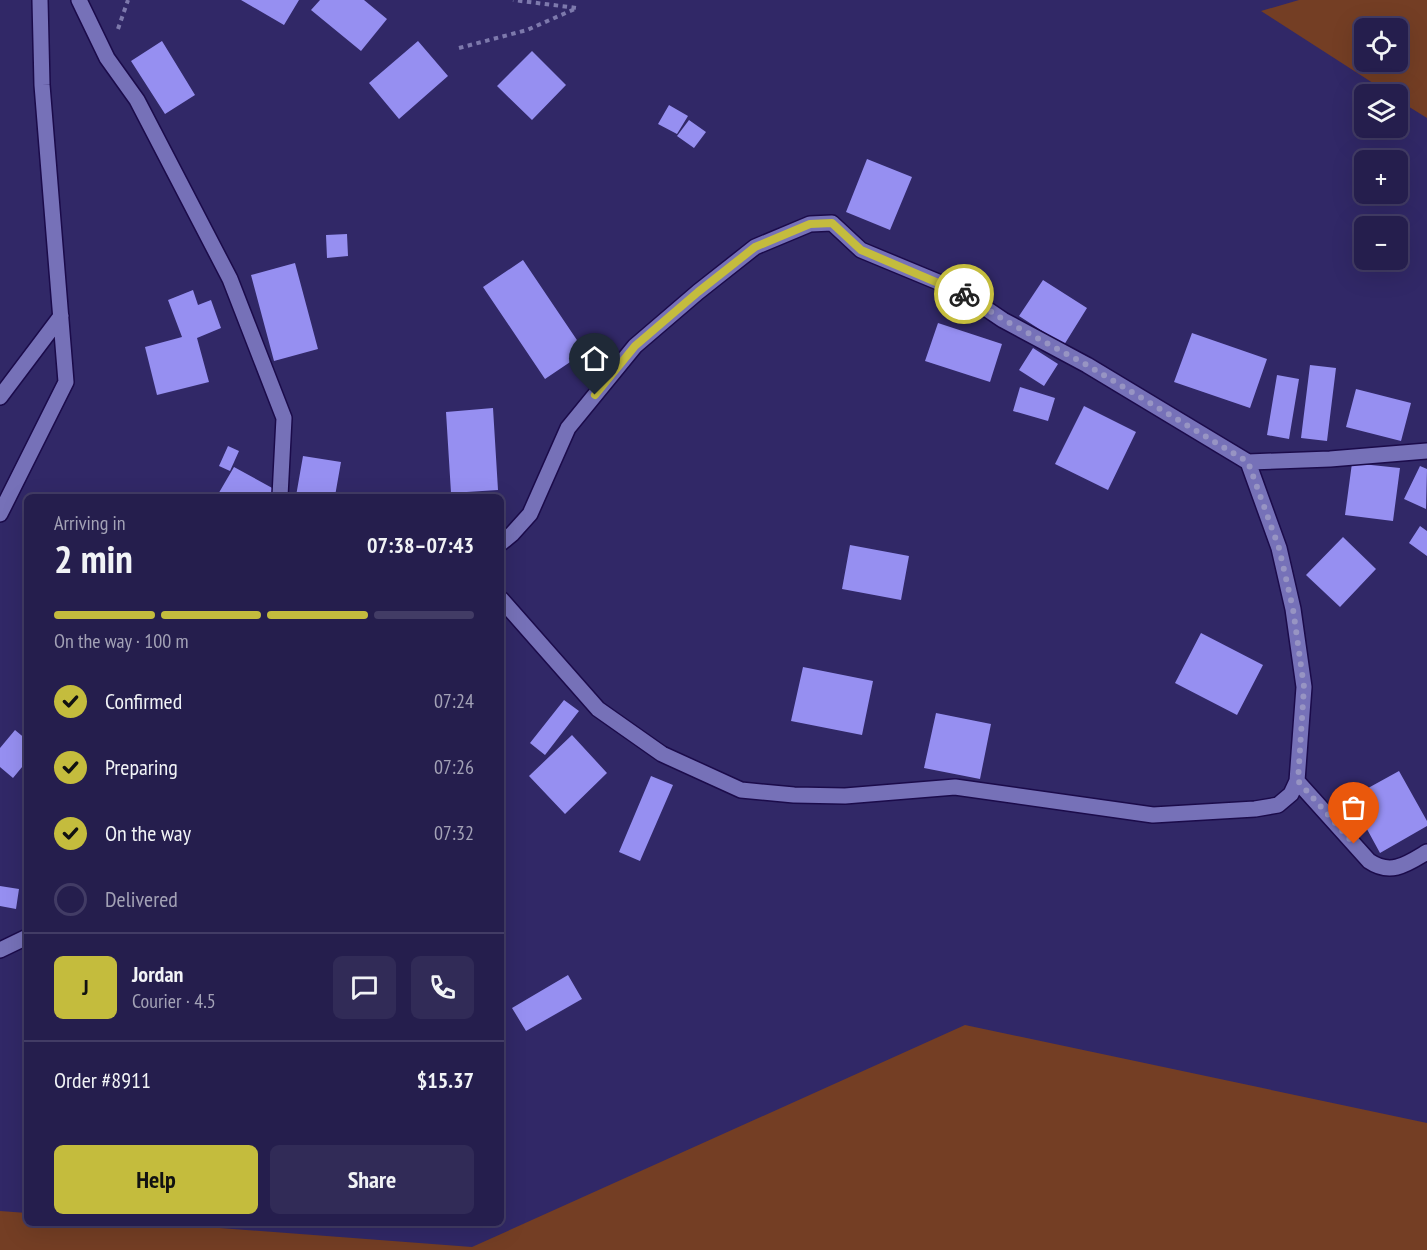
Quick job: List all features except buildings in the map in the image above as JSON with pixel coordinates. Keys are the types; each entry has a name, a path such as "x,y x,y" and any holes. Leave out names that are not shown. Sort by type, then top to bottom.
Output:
{"street":[{"path":"0,514 66,382 42,86 40,0"},
{"path":"79,0 107,58 137,100 230,279 284,418 280,494"},
{"path":"504,541 530,514 568,428 635,346 755,247 810,224 832,223 861,250 960,291 1004,320 1087,365 1248,462 1330,459 1427,451"},
{"path":"0,397 61,315"},
{"path":"504,602 598,709 662,754 741,790 794,795 845,796 955,787 1153,815 1255,809 1278,805 1291,794 1298,781 1304,687 1293,609 1279,548 1248,462"},
{"path":"1298,781 1369,861 1379,868 1388,869 1407,863 1427,852"},
{"path":"0,950 24,938"}],"path":[{"path":"459,48 527,30 577,8 513,0"}],"shaded area":[{"path":"1299,0 1427,0 1427,118 1408,106 1408,84 1374,84 1356,72 1408,72 1408,18 1354,18 1354,71 1261,11"},
{"path":"965,1025 1427,1123 1427,1250 0,1250 0,1211 24,1213 24,1226 193,1226 472,1247"}],"way so far":[{"path":"964,294 1004,320 1087,365 1248,462 1279,548 1293,609 1304,687 1298,781 1354,844"}],"route":[{"path":"595,395 635,346 698,292 755,247 810,224 832,223 861,250 964,294"}]}
